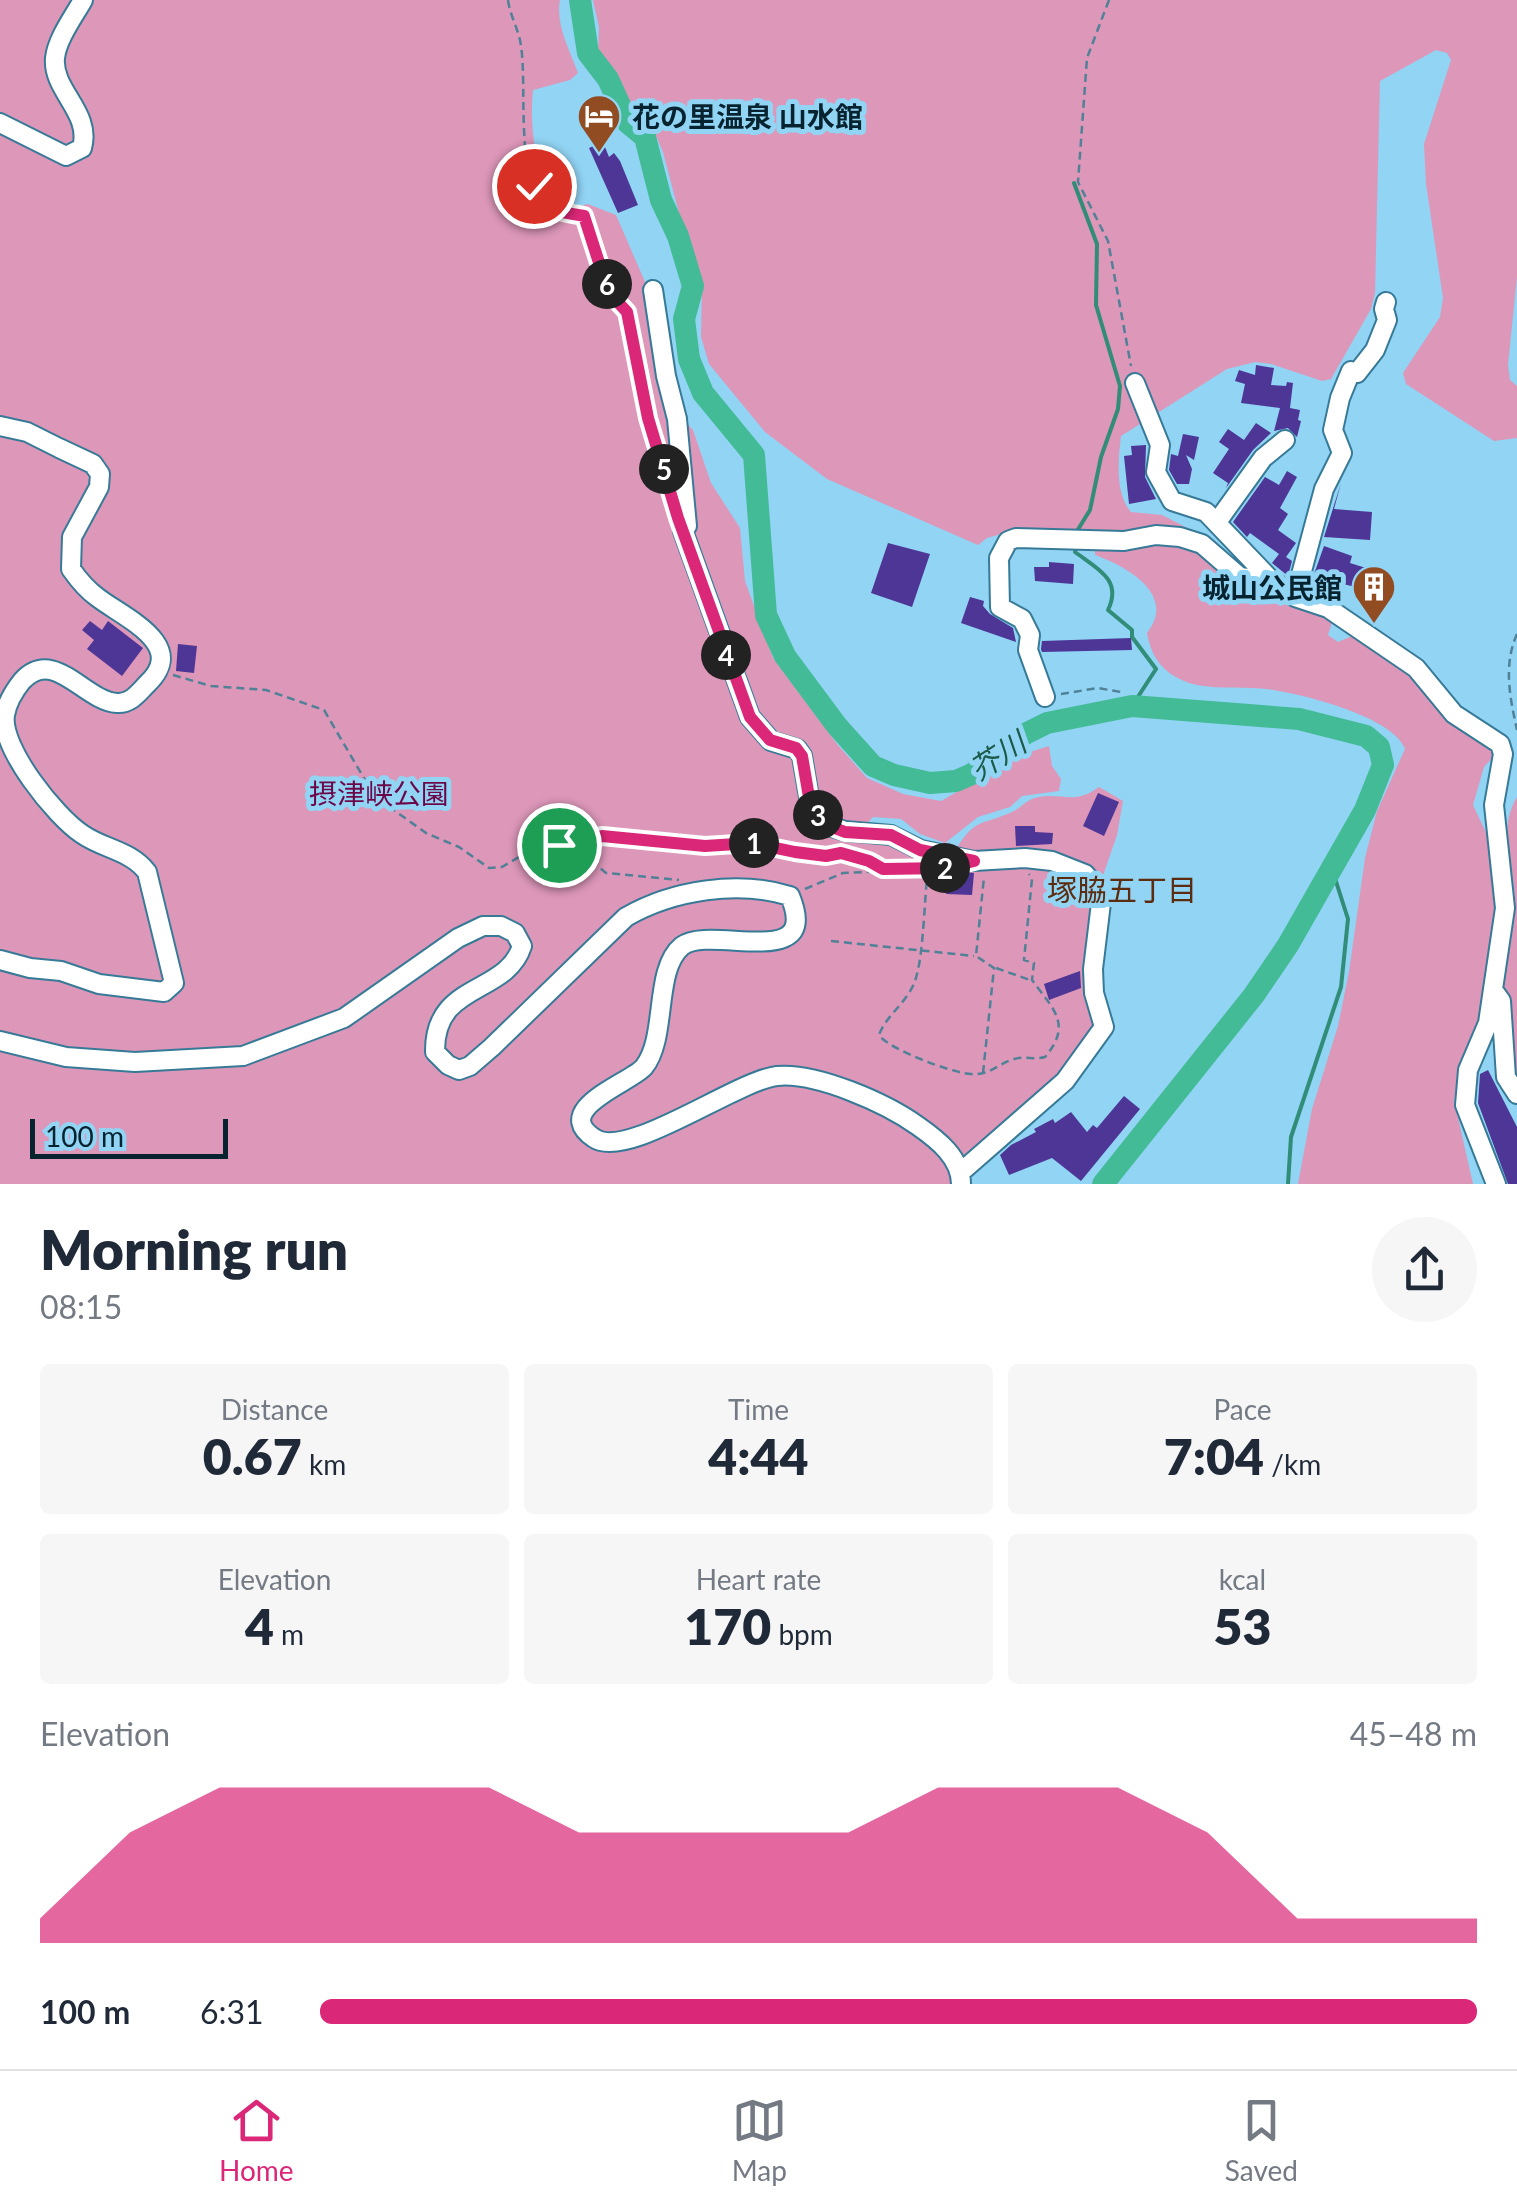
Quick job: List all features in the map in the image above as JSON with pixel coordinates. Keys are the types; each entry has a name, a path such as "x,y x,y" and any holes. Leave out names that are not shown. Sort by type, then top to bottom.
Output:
{"street":[{"path":"0,123 66,156 82,148 84,128 56,72 55,60 83,0"},
{"path":"0,1041 66,1057 135,1062 242,1056 344,1018 458,938 483,926 501,926 515,932 522,946 517,961 446,1010 435,1030 435,1052 459,1070 492,1047 626,917 648,904 708,892 766,889 790,896 796,911 794,926 784,938 770,943 700,938 684,944 673,956 646,1066 587,1105 587,1132 598,1141 616,1144 756,1081 797,1076 902,1115 940,1142 961,1178 1065,1080 1104,1027 1094,993 1101,902 1097,888 1085,874 1052,860 974,861 920,850 891,835 845,832 832,827 810,803 802,756 796,748 770,740 750,717 683,531 687,526 678,419 666,376 654,290"},
{"path":"1295,596 1324,489 1342,454 1333,430 1340,398 1352,372 1357,373 1375,350 1387,320 1386,302"},
{"path":"1134,382 1160,445 1155,464 1172,501 1206,512 1272,581 1295,596 1328,608 1416,668 1454,714 1500,744 1503,754 1494,804 1505,908 1488,1023 1466,1080 1464,1106 1496,1184"},
{"path":"0,426 27,432 93,464 100,474 99,487 72,537 70,569 96,596 132,620 161,649 160,670 132,699 116,703 44,668 32,672 13,693 5,715 6,732 24,772 82,835 120,850 140,862 147,872 174,983 164,992 141,991 0,960"},
{"path":"1217,522 1263,458 1285,440"},
{"path":"1044,697 1028,650 1030,635 1022,619 1000,607 1000,558 1002,546 1008,542 1016,538 1124,541 1156,534 1180,537 1202,544 1240,577 1272,581"},
{"path":"1492,990 1501,1001 1506,1077 1517,1094"}],"path":[{"path":"508,0 522,49 526,152 534,186 539,200 551,211 584,216 604,278 627,312 648,418 667,480"},
{"path":"1109,0 1087,58 1078,182 1108,241 1134,382"},
{"path":"1517,634 1509,663 1510,698 1517,730"},
{"path":"160,670 201,684 266,690 324,710 380,802 489,868 502,868 524,854 602,836 705,846 752,843 826,856 841,853 883,869"},
{"path":"1044,697 1098,688 1122,692"},
{"path":"554,847 593,862 606,873 678,880 708,892"},
{"path":"1028,858 1027,872 1032,879 1024,960 1034,963 1032,980"},
{"path":"976,956 987,861"},
{"path":"790,896 843,873 946,868"},
{"path":"831,941 919,952 976,956 994,968 1032,980 1058,1016 1060,1029 1045,1058 1015,1058 983,1073 966,1074 882,1040 879,1034 884,1024 904,1002 916,980 919,952 928,869"},
{"path":"983,1073 994,968"}],"green space":[{"name":"摂津峡公園","path":"0,0 560,0 561,28 578,73 570,80 533,90 533,132 545,189 550,202 571,208 588,204 616,215 649,291 669,404 693,430 711,483 740,528 745,581 773,658 867,778 903,794 941,801 1024,754 1049,746 1052,766 1061,779 1059,791 1022,796 1010,807 978,817 945,843 920,834 901,819 873,817 864,827 889,825 918,843 955,851 974,827 1035,798 1076,797 1099,787 1123,801 1117,835 1100,884 1097,985 1110,1028 957,1184 0,1184"},
{"path":"593,0 1517,0 1517,277 1508,365 1510,380 1517,386 1517,438 1494,441 1406,384 1403,373 1440,317 1443,298 1424,144 1451,60 1447,53 1436,50 1380,81 1375,293 1371,309 1331,379 1322,381 1255,362 1227,369 1121,436 1120,486 1131,512 1162,515 1195,532 1121,537 1001,534 978,545 827,479 765,432 709,364 701,337 702,281 663,152 656,136 636,117 598,52 599,27"},
{"path":"1162,540 1210,556 1333,619 1328,635 1338,642 1352,636 1411,672 1496,747 1496,754 1484,767 1473,805 1489,839 1498,908 1480,1022 1464,1057 1454,1100 1473,1184 1298,1184 1312,1109 1338,1026 1365,858 1377,811 1405,749 1383,726 1343,708 1266,689 1201,686 1168,672 1154,655 1147,633 1155,619 1152,595 1134,575 1095,555 1095,547"},
{"path":"1517,797 1517,1074 1513,1072 1507,998 1502,987 1515,910 1507,834"}],"building":[{"path":"603,142 609,157 614,153 620,161 638,205 618,213 589,148"},
{"path":"1256,365 1274,368 1271,385 1293,383 1290,408 1300,410 1301,421 1297,437 1288,428 1274,431 1280,408 1241,403 1245,384 1235,381 1239,370 1255,375"},
{"path":"1256,423 1271,433 1253,450 1226,488 1228,483 1213,473 1229,449 1219,442 1228,429 1244,440"},
{"path":"1183,434 1199,437 1194,460 1186,455 1192,469 1189,484 1177,484 1169,470 1171,454 1178,456"},
{"path":"1146,445 1145,477 1156,499 1129,504 1124,456 1132,455 1131,446"},
{"path":"1287,471 1297,477 1280,508 1288,514 1278,530 1296,543 1286,557 1292,561 1288,576 1272,563 1279,554 1250,533 1247,537 1233,522 1265,477 1279,485"},
{"path":"1341,483 1334,509 1372,512 1370,540 1324,537"},
{"path":"888,543 930,554 912,607 871,593"},
{"path":"1324,546 1352,556 1350,563 1366,568 1360,588 1313,577"},
{"path":"1049,562 1074,564 1073,584 1035,581 1034,567 1049,567"},
{"path":"970,597 984,601 983,606 990,614 1013,628 1016,642 961,623"},
{"path":"90,621 102,630 108,621 143,648 122,676 87,649 94,640 82,630"},
{"path":"1131,638 1132,650 1041,649 1042,641"},
{"path":"178,644 197,646 194,673 176,671"},
{"path":"1098,793 1119,802 1104,836 1083,826"},
{"path":"1015,826 1035,826 1035,832 1053,833 1052,844 1016,846"},
{"path":"947,873 974,873 972,895 946,894 947,888 931,887 932,876 946,877"},
{"path":"1080,971 1081,988 1049,1000 1044,984"},
{"path":"1488,1070 1517,1127 1517,1184 1508,1184 1478,1103 1480,1074"},
{"path":"1124,1096 1140,1109 1081,1181 1052,1158 1009,1175 1000,1155 1036,1132 1034,1129 1053,1119 1055,1123 1071,1112 1087,1132 1093,1125 1097,1128"}],"waterway":[{"name":"芥川","path":"580,0 588,53 608,79 628,123 645,137 661,200 678,236 693,286 684,319 689,359 703,393 754,455 766,615 785,656 837,726 873,766 930,783 956,781 1047,723 1132,706 1299,719 1366,736 1379,747 1383,765 1365,810 1288,945 1254,995 1103,1184"},
{"path":"1074,183 1097,244 1096,305 1120,386 1118,409 1101,457 1090,510 1077,531"},
{"path":"1076,546 1075,552 1110,582 1112,599 1108,610 1132,630 1132,637 1156,669 1132,706"},
{"path":"1288,1184 1291,1137 1341,987 1348,919 1332,869"}],"place":[{"name":"花の里温泉 山水館","path":"599,154"},
{"name":"城山公民館","path":"1374,625"}],"district":[{"name":"塚脇五丁目","path":"1122,889"}],"route":[{"path":"534,186 539,200 551,211 584,216 604,278 627,312 648,418 678,518 750,717 770,740 792,745 802,756 810,803 832,827 845,832 891,835 920,850 974,861 946,868 883,869 841,853 826,856 752,843 705,846 590,836 559,845"}]}
